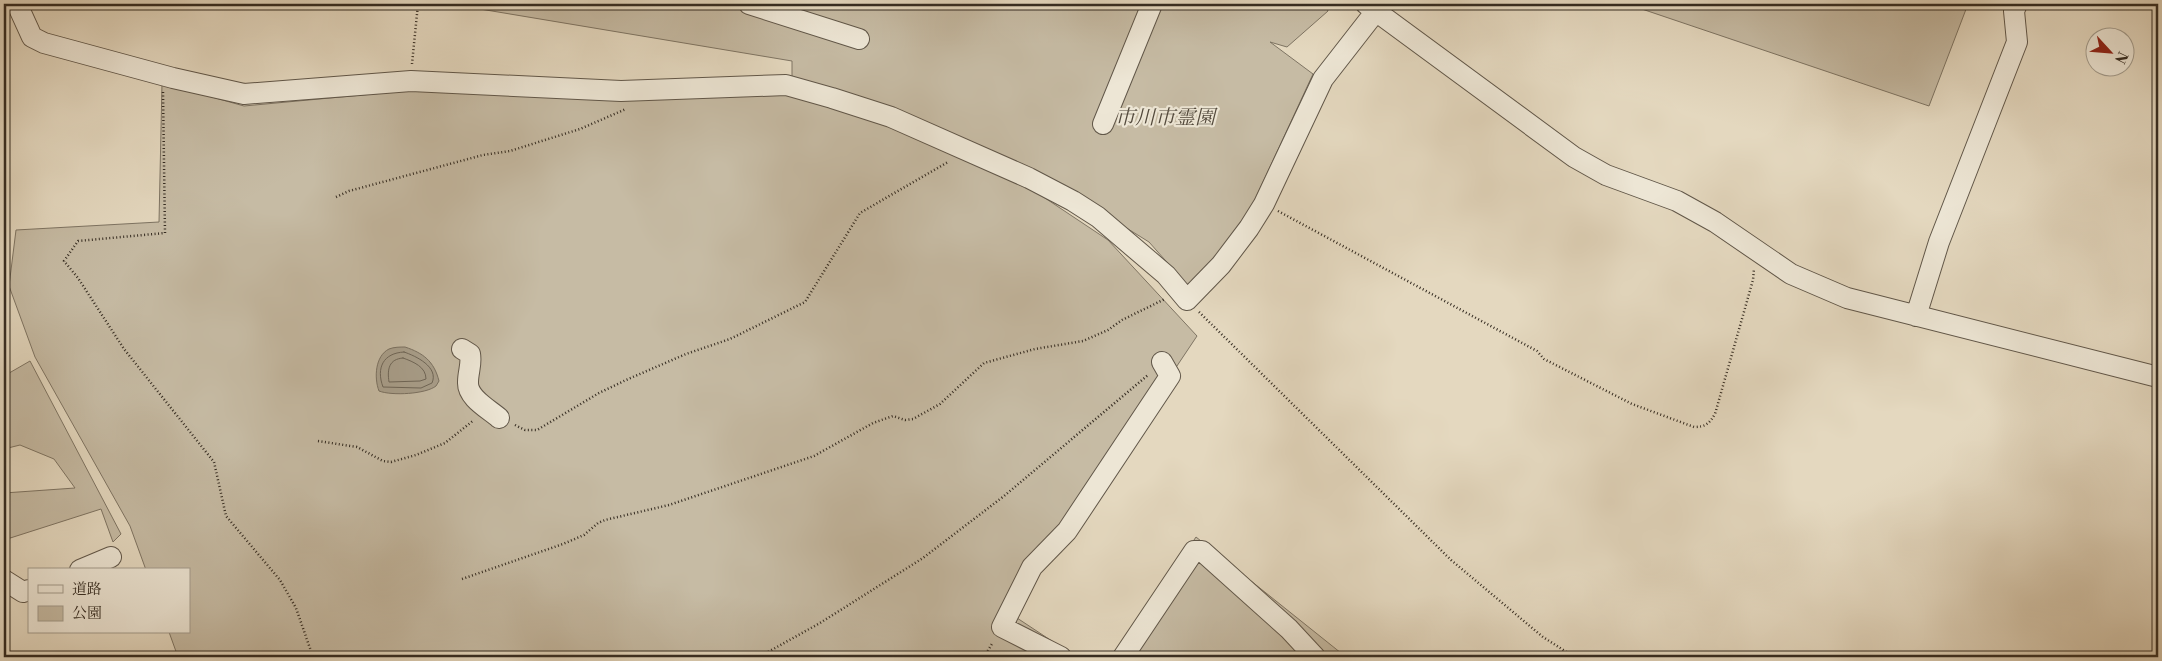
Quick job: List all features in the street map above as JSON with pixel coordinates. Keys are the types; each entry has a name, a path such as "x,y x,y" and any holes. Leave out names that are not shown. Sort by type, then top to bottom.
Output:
{"street":[{"path":"17,4 32,36 44,44 163,76 244,94 411,81 622,91 786,85 891,117 1029,178 1098,217 1166,275 1183,296 1221,265 1264,204 1323,78 1370,8 1574,157 1606,175 1677,201 1715,222 1791,274 1812,284 1848,298 2158,377"},
{"path":"749,4 859,39"},
{"path":"1103,124 1152,4"},
{"path":"1916,316 1940,242 2017,42 2014,11 2017,4"},
{"path":"462,349 470,354 472,363 468,385 471,393 477,401 499,418"},
{"path":"1061,657 1002,627 1032,567 1067,531 1170,376 1162,362"},
{"path":"1123,657 1194,551 1202,551 1289,629 1314,657"},
{"path":"85,568 111,558"},
{"path":"4,580 24,592 28,590"}],"path":[{"path":"411,73 418,4 415,4"},
{"path":"163,76 165,234 78,241 64,261 89,293 124,349 214,462 226,516 280,580 296,608 313,657"},
{"path":"336,197 349,191 483,155 510,151 580,129 631,107"},
{"path":"318,441 357,447 383,461 391,462 416,455 445,443 462,428 481,417 499,418 525,430 537,430 599,393 626,380 686,354 730,339 804,302 860,213 919,180 966,150"},
{"path":"1264,204 1537,351 1544,360 1632,404 1694,427 1704,427 1715,414 1753,280 1756,250"},
{"path":"462,579 563,544 584,535 598,523 605,520 669,505 814,456 873,423 893,416 905,420 913,419 940,404 984,363 1035,349 1083,341 1108,330 1122,320 1183,296 1451,560 1543,637 1568,653"},
{"path":"759,657 820,623 923,558 1004,496 1134,388 1162,362"}],"green space":[{"name":"市川市霊園","path":"450,4 1326,4 1328,11 1287,47 1270,42 1313,74 1251,208 1213,260 1189,287 1149,242 1067,191 792,80 792,61"},
{"path":"1627,4 1968,4 1929,106"},
{"path":"162,83 244,106 416,90 784,91 856,112 927,141 1039,194 1108,240 1197,336 1011,614 1076,657 178,657 170,634 190,634 190,568 145,568 130,526 35,357 9,286 16,230 159,222"},
{"path":"30,361 121,534 113,542 101,509 4,540 4,493 75,488 54,459 20,445 4,449 4,376"},
{"path":"1196,537 1346,657 1115,657"}],"water":[{"path":"405,347 422,355 431,363 439,381 436,386 425,391 385,393 379,391 376,380 378,362 384,352 389,349"}]}
